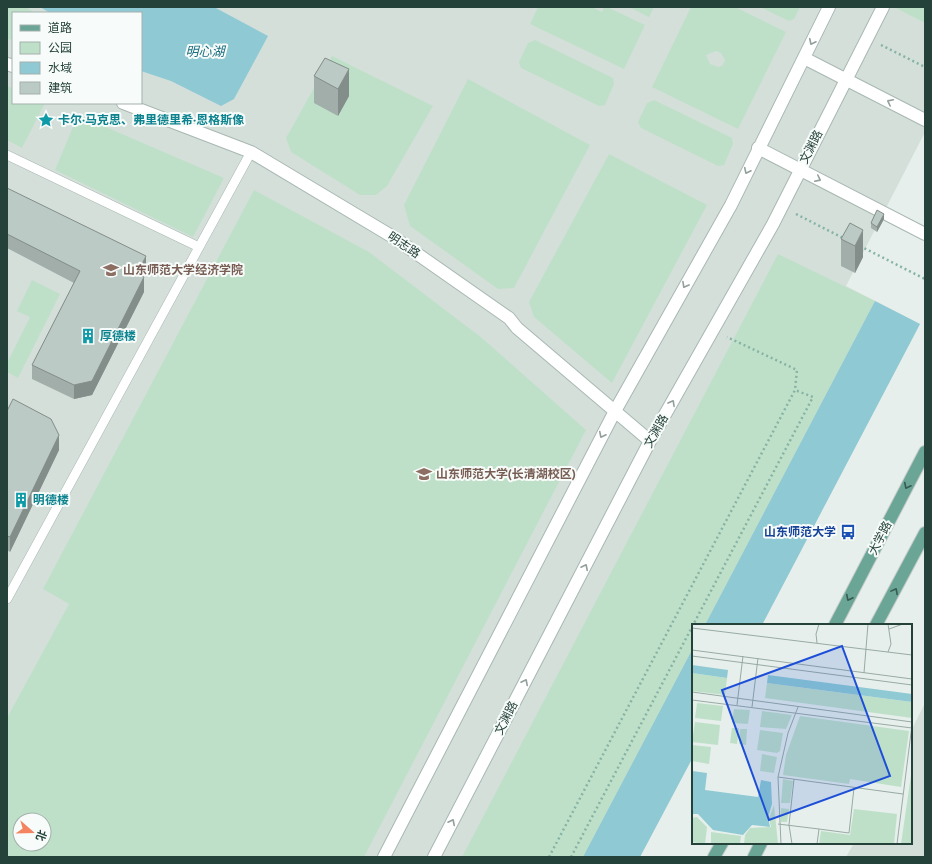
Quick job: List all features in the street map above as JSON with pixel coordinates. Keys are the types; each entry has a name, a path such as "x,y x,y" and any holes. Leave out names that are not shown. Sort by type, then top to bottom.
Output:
{"main road":[{"name":"大学路","path":"836,624 925,452"},
{"path":"877,624 925,533"},
{"path":"714,857 721,844"},
{"path":"754,857 760,844"}],"street":[{"path":"384,857 615,411 730,205 829,7"},
{"name":"文渊路","path":"434,857 650,441 769,230 883,7"},
{"path":"804,58 925,120"},
{"name":"明志路","path":"127,104 251,152 393,237 508,318 517,328 650,441"},
{"path":"758,148 925,234"}],"lane":[{"path":"7,599 251,152"},
{"path":"7,155 199,247"}],"path":[{"path":"867,38 925,67"},
{"path":"781,207 847,240"},
{"path":"853,243 925,279"},
{"path":"549,857 795,390 797,370 712,330"},
{"path":"694,624 813,397 795,390"},
{"path":"571,857 692,627"}],"shaded area":[{"name":"山东师范大学(长清湖校区)","path":"7,7 925,7 925,132 846,286 920,324 763,624 692,624 692,759 640,857 7,857"},
{"path":"925,703 925,857 846,857 853,844 912,844 912,729"}],"green space":[{"path":"7,7 26,7 34,12 12,12 12,40 7,39"},
{"path":"538,7 592,7 602,12 604,7 607,7 645,25 624,69 530,24"},
{"path":"629,7 654,7 649,17"},
{"path":"691,7 735,7 786,32 738,129 652,87","holes":["716,51 721,53 725,60 723,65 719,67 710,64 706,55"]},
{"path":"760,7 800,7 794,19 789,21"},
{"path":"894,7 925,7 925,23"},
{"path":"535,40 613,78 614,84 605,105 599,106 521,68 519,62 528,43"},
{"path":"332,56 433,106 387,186 376,195 360,195 291,152 286,138"},
{"path":"468,79 590,145 514,288 498,289 410,226 404,205"},
{"path":"7,86 12,88 12,104 44,104 22,148 7,140"},
{"path":"654,100 732,138 733,144 724,165 718,166 641,128 638,122 647,103"},
{"path":"78,115 224,178 193,237 55,170"},
{"path":"609,154 707,205 612,383 534,317 529,302"},
{"path":"254,190 369,252 482,338 586,430 364,857 7,857 7,718 69,604 43,589"},
{"path":"778,254 875,301 706,624 692,624 692,650 583,857 462,857"},
{"path":"32,280 60,294 18,378 7,372 7,363 30,317 17,311"}],"water":[{"name":"明心湖","path":"40,7 214,7 268,36 234,99 221,106 171,81 142,71 142,12 48,12"},
{"path":"875,301 920,324 763,624 706,624"},
{"path":"692,650 692,759 640,857 583,857"}],"building":[{"path":"325,58 349,69 338,89 314,76"},
{"name":"厚德楼","path":"7,188 146,256 137,274 144,277 92,381 74,385 32,365 80,271 7,234"},
{"path":"877,210 884,214 877,227 871,223"},
{"path":"850,223 863,230 855,246 841,239"},
{"name":"明德楼","path":"13,399 51,419 59,435 10,537 7,536 7,411"}],"place":[{"name":"卡尔·马克思、弗里德里希·恩格斯像","path":"46,120"},
{"name":"山东师范大学经济学院","path":"111,270"},
{"name":"厚德楼","path":"88,336"},
{"name":"山东师范大学(长清湖校区)","path":"424,474"},
{"name":"明德楼","path":"21,500"},
{"name":"山东师范大学","path":"848,532"}]}
